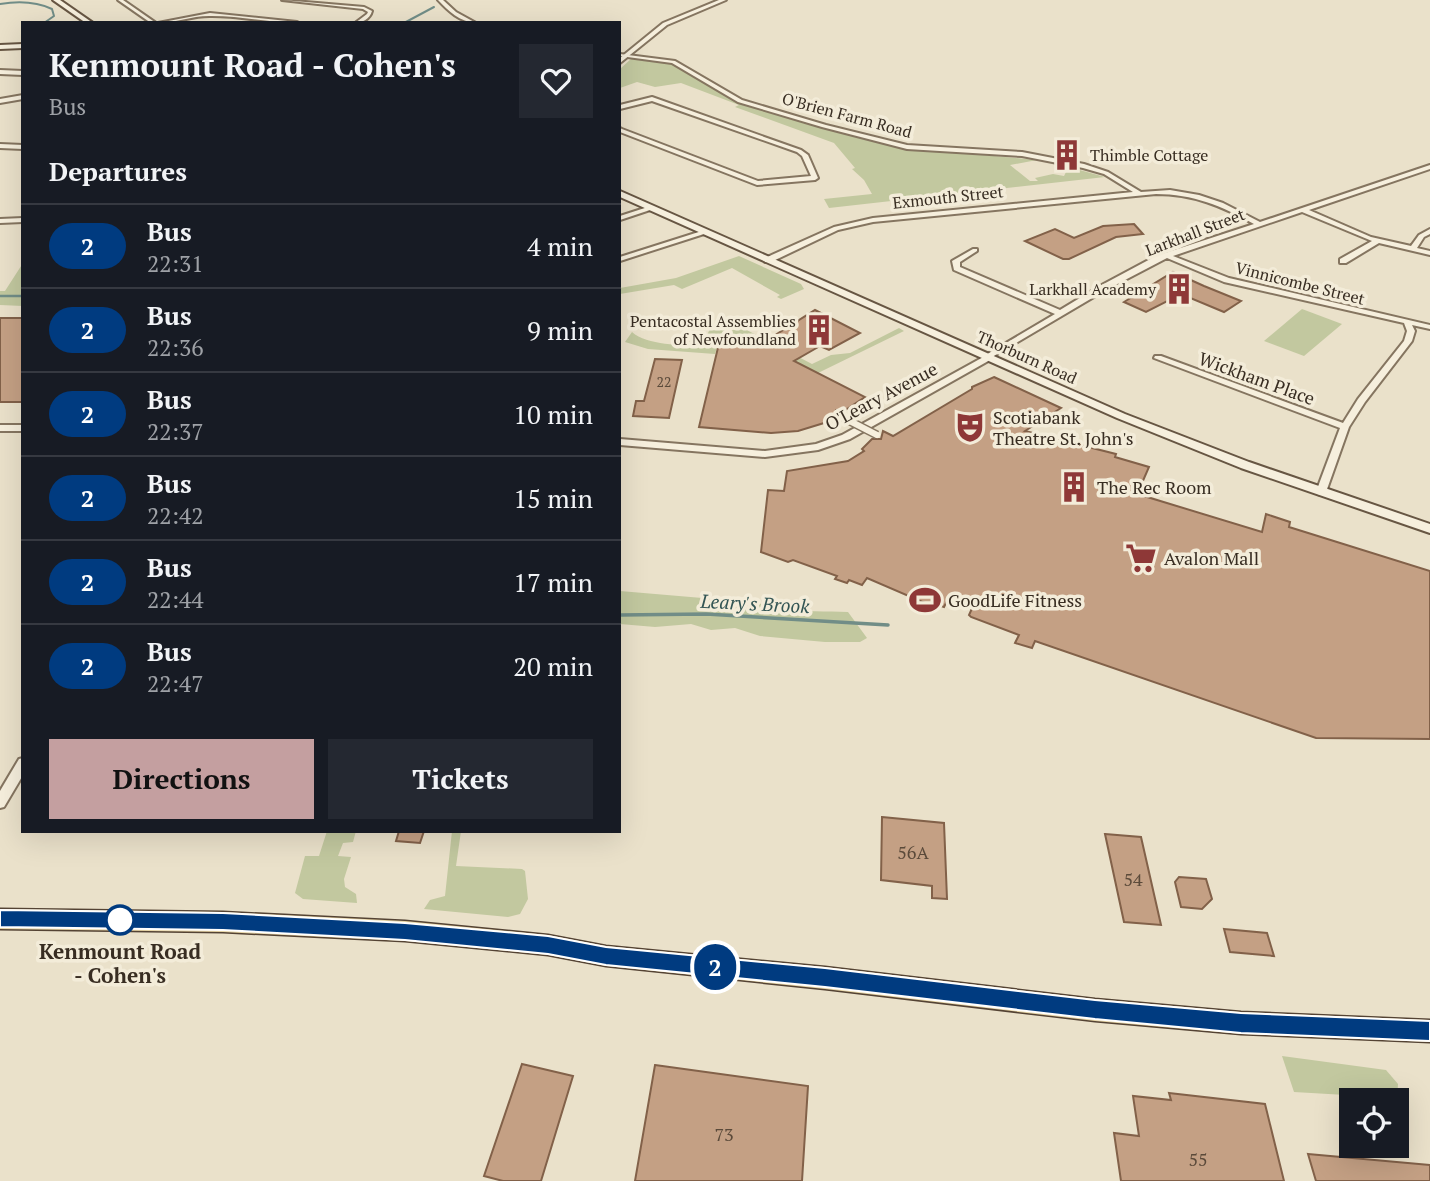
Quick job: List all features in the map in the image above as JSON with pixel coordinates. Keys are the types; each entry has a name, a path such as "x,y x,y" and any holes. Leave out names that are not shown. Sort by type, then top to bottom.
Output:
{"main road":[{"path":"56,0 87,21"},
{"path":"3,48 21,46"},
{"name":"Thorburn Road","path":"621,194 987,358 1170,436 1430,529"},
{"path":"0,919 223,922 405,931 548,945 606,956 825,978 1095,1010 1241,1023 1430,1031"}],"street":[{"path":"120,0 151,21"},
{"path":"284,0 364,8 370,11 369,15 360,21"},
{"path":"442,0 454,13 470,21"},
{"path":"621,57 665,24 723,0"},
{"path":"172,21 210,15 274,21"},
{"name":"O'Brien Farm Road","path":"621,57 673,62 740,101 887,142 939,150 1022,154 1084,166 1113,176 1139,193"},
{"path":"0,72 21,73"},
{"path":"0,101 21,97"},
{"path":"621,107 652,99 799,151 805,155 815,178 757,183 621,130"},
{"path":"0,146 21,147"},
{"name":"Larkhall Street","path":"987,358 1115,281 1166,255 1430,167"},
{"name":"Exmouth Street","path":"768,260 836,228 864,221 1139,193 1172,191 1201,196 1223,204 1257,223"},
{"path":"621,218 651,208"},
{"path":"1301,209 1377,241 1430,253"},
{"path":"0,221 21,220"},
{"path":"1413,249 1421,236 1430,231"},
{"path":"621,258 705,232"},
{"path":"1343,261 1377,241"},
{"path":"975,250 956,261 957,268 1060,313"},
{"name":"Vinnicombe Street","path":"1166,255 1227,280 1430,327"},
{"path":"1321,492 1345,428 1361,401 1408,341 1411,331 1407,322"},
{"name":"O'Leary Avenue","path":"621,442 765,454 818,447 846,437 987,358"},
{"name":"Wickham Place","path":"1158,358 1345,428"},
{"path":"838,415 877,435"},
{"path":"0,428 21,428"},
{"path":"0,803 21,766"}],"green space":[{"path":"632,58 672,64 739,103 775,111 812,125 909,148 1037,160 1010,165 1030,181 1038,181 1035,178 1053,174 1064,176 1067,170 1058,164 1105,177 829,208 824,199 872,194 834,143 735,107 739,105 681,83 655,87 637,82 621,88 621,68"},
{"path":"739,256 801,284 804,289 781,299 777,297 780,295 732,268 682,289 674,285 621,294 621,288 676,278"},
{"path":"21,266 21,306 0,305 0,291 5,291"},
{"path":"1302,309 1342,324 1304,356 1264,341"},
{"path":"741,327 812,364 831,355 850,353 899,328 904,331 818,373 745,337 721,335 715,354 648,349 625,342 632,332 638,337 655,342 701,347 710,329"},
{"path":"621,591 714,599 732,597 782,609 848,612 867,638 860,642 825,642 760,636 735,628 711,630 691,624 655,627 621,624"},
{"path":"326,833 355,833 353,842 343,843 338,856 351,857 344,879 345,887 356,894 357,903 303,899 295,893 305,856 319,856"},
{"path":"452,833 461,833 456,866 525,871 528,899 520,914 508,917 424,909 430,900 445,896"},
{"path":"1282,1056 1386,1070 1398,1084 1398,1088 1339,1088 1339,1095 1294,1092"}],"building":[{"path":"1134,224 1143,234 1116,237 1069,259 1063,259 1025,241 1055,229 1074,238 1103,226"},
{"name":"Larkhall Academy","path":"1173,272 1241,301 1224,312 1181,294 1146,312 1124,302"},
{"path":"815,310 860,333 829,350 820,346 794,361 865,397 844,411 836,410 833,418 824,423 798,431 771,433 699,427 721,335 745,337 761,344"},
{"path":"0,318 21,318 21,402 0,402"},
{"path":"655,359 682,360 669,418 633,416 636,401 644,401"},
{"name":"Avalon Mall","path":"994,377 1061,408 1025,431 1116,454 1115,457 1149,467 1142,483 1148,485 1144,496 1262,532 1266,514 1290,522 1289,527 1430,571 1430,739 1316,738 1035,641 1032,648 1015,643 1019,635 971,617 969,615 974,604 950,595 944,607 935,604 934,607 867,578 862,585 849,580 847,583 835,579 837,576 793,560 788,562 761,552 768,490 784,491 787,471 848,461 864,451 862,449 872,439 881,439 883,431 893,436 972,387"},
{"path":"882,817 944,823 947,899 932,898 932,886 881,880"},
{"path":"398,833 423,833 420,843 396,841"},
{"path":"1105,834 1141,837 1161,925 1124,922"},
{"path":"1179,877 1206,879 1212,899 1202,909 1181,907 1175,882"},
{"path":"1224,929 1267,933 1274,956 1230,952"},
{"path":"522,1064 573,1076 541,1181 503,1181 484,1176"},
{"path":"655,1065 808,1086 802,1181 635,1181"},
{"path":"1169,1093 1265,1104 1284,1181 1121,1181 1114,1133 1139,1136 1133,1096 1171,1100"},
{"path":"1308,1154 1430,1165 1430,1181 1316,1181"}],"waterway":[{"name":"Leary's Brook","path":"0,4 39,4 52,9 54,16 47,21"},
{"path":"408,21 434,7"},
{"path":"0,296 21,296"},
{"name":"Leary's Brook","path":"621,615 706,614 888,625"}],"bus line":[{"name":"2","path":"0,919 188,920 405,931 548,945 606,956 825,978 1095,1010 1241,1023 1430,1031"}],"place":[{"name":"Thimble Cottage","path":"1067,155"},
{"name":"Larkhall Academy","path":"1179,289"},
{"name":"Pentacostal Assemblies of Newfoundland","path":"819,330"},
{"name":"Scotiabank Theatre St. John's","path":"970,427"},
{"name":"The Rec Room","path":"1074,487"},
{"name":"Avalon Mall","path":"1141,558"},
{"name":"GoodLife Fitness","path":"925,600"},
{"name":"Kenmount Road - Cohen's","path":"120,920"}]}
